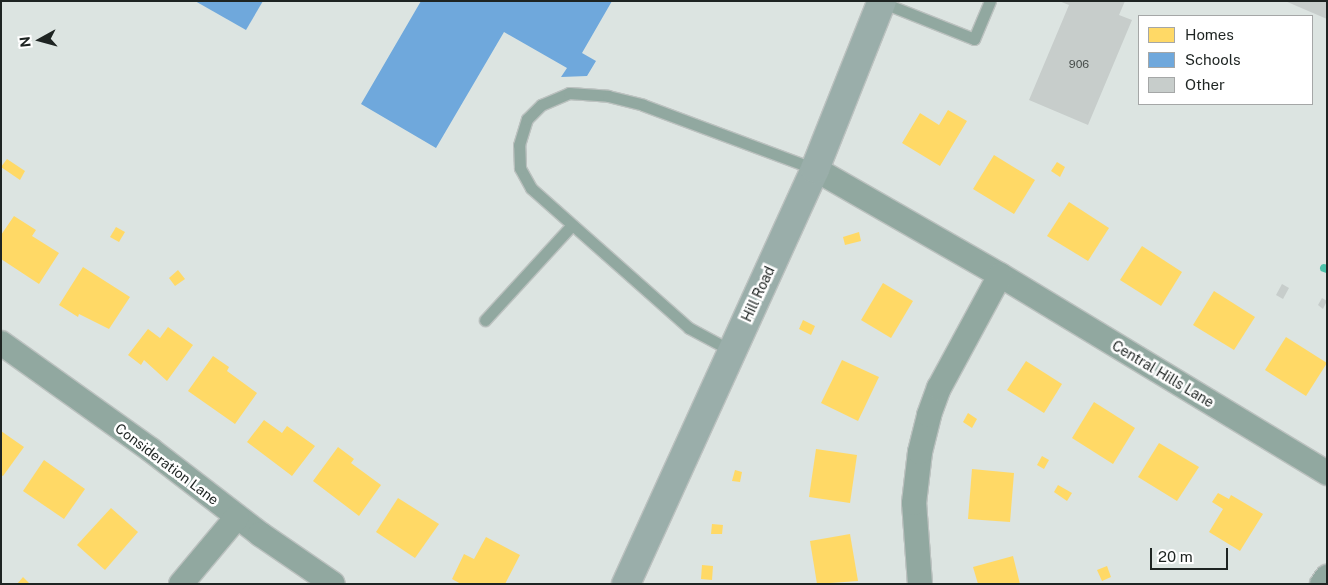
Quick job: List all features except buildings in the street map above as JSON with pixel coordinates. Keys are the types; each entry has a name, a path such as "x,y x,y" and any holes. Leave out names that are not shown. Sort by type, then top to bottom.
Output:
{"street":[{"name":"Hill Road","path":"626,584 815,169 881,1"},
{"name":"Central Hills Lane","path":"815,169 1000,275 1327,473"},
{"path":"920,584 914,503 918,461 929,414 943,380 1000,275"},
{"name":"Consideration Lane","path":"1,343 151,450 237,517 333,584"},
{"path":"181,584 237,517"},
{"path":"1322,584 1327,576"}],"lane":[{"path":"881,1 974,39 990,1"},
{"path":"732,350 689,328 571,226 531,188 520,168 519,145 527,119 541,105 569,93 608,96 643,105 815,169"},
{"path":"485,320 571,226"}]}
